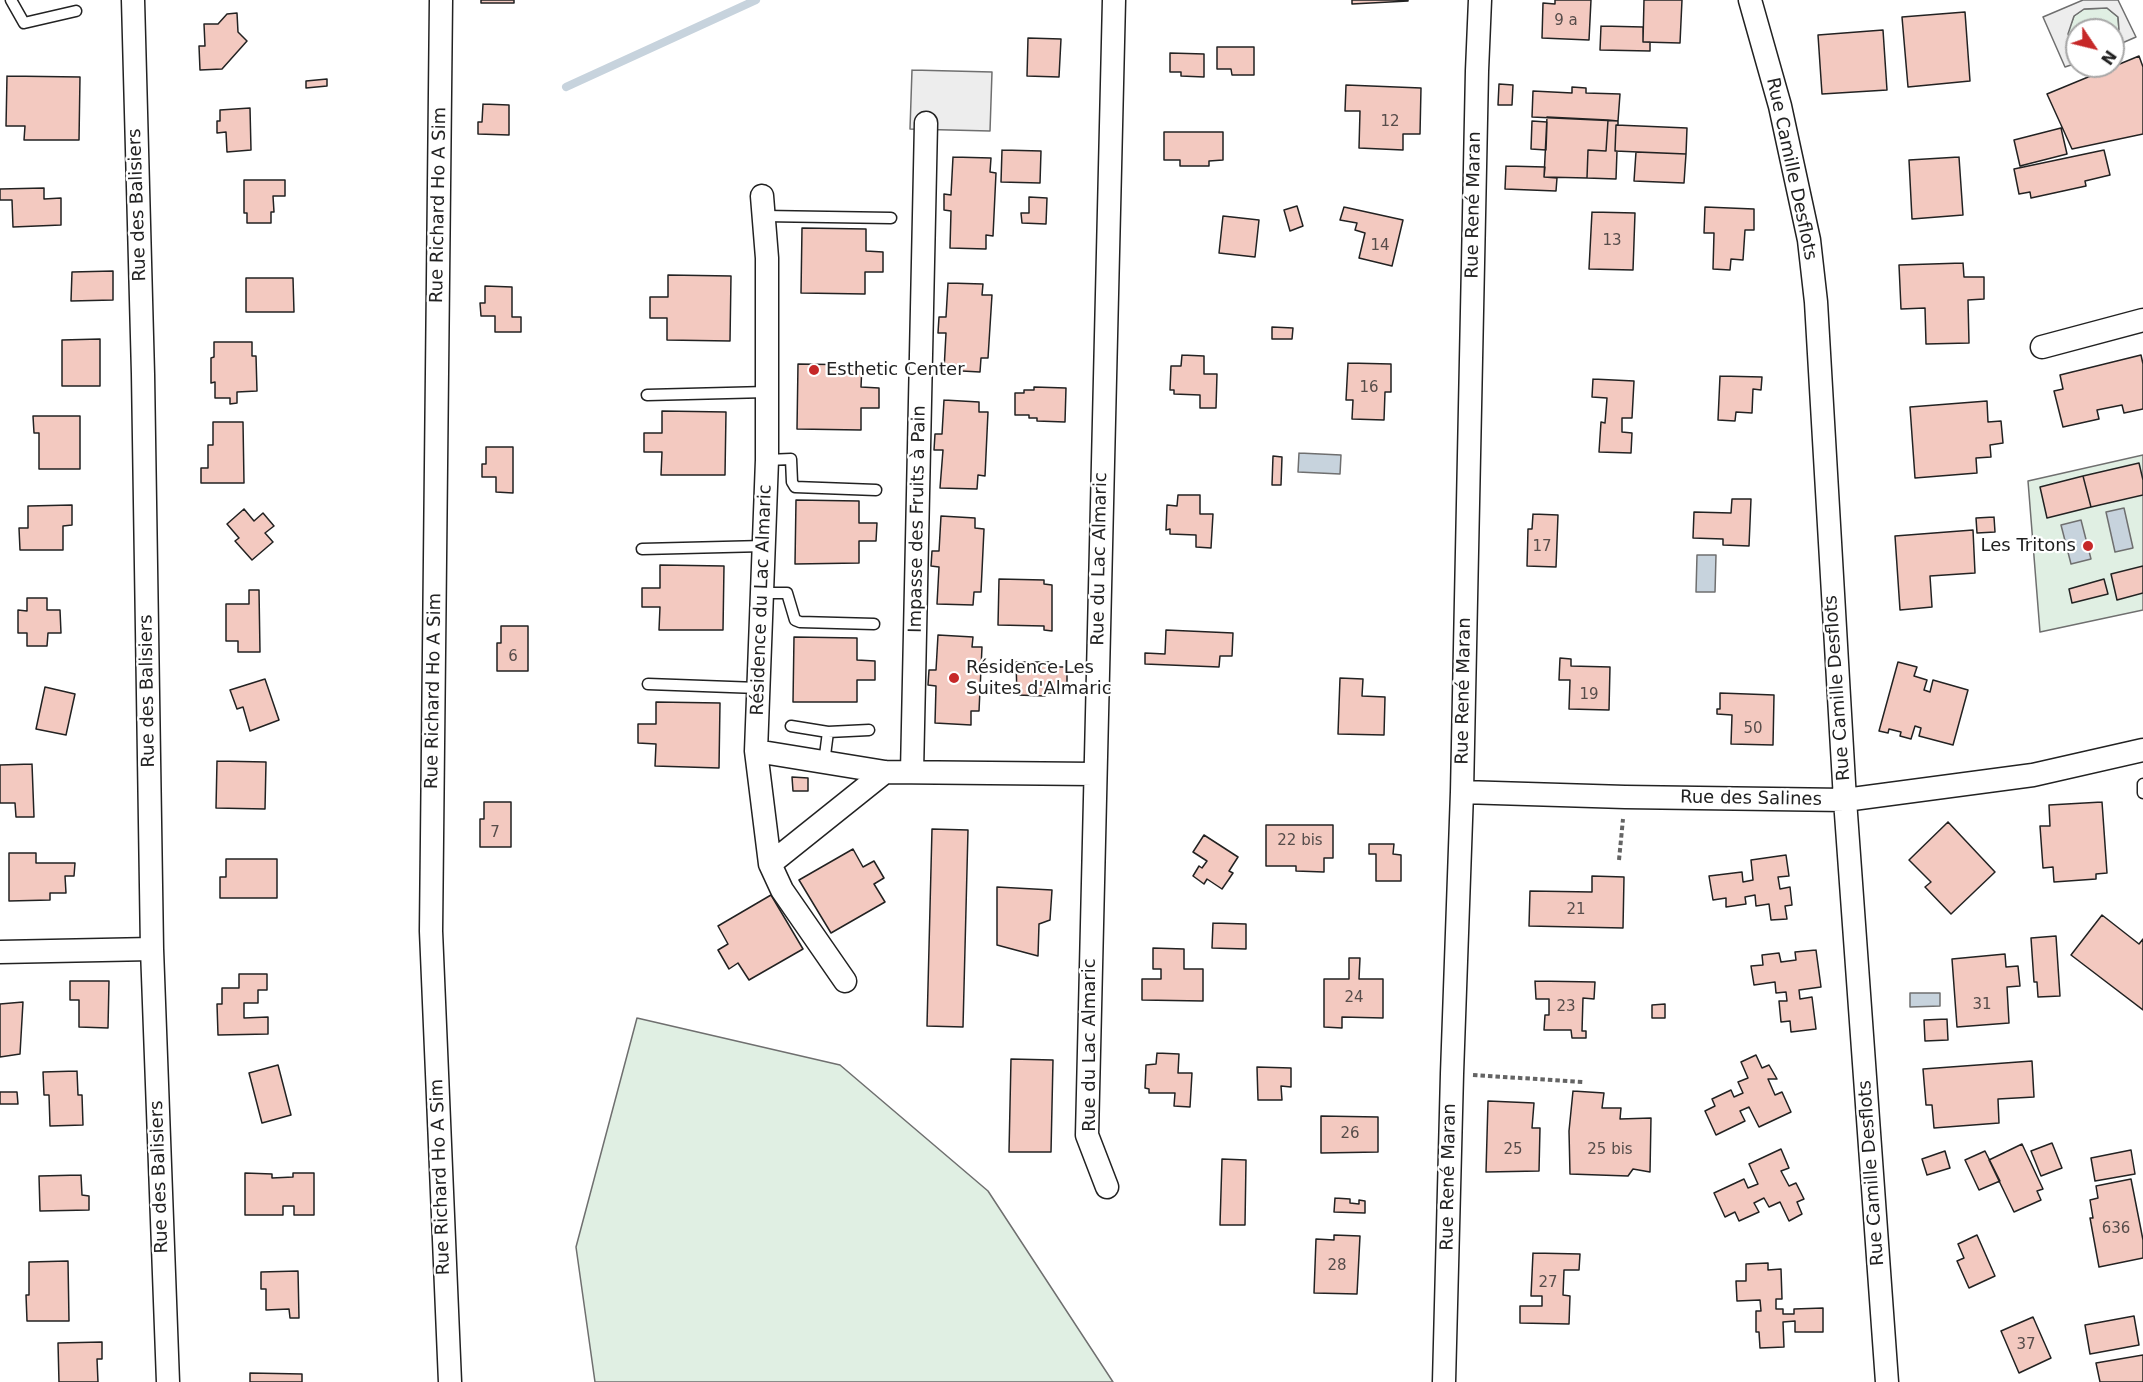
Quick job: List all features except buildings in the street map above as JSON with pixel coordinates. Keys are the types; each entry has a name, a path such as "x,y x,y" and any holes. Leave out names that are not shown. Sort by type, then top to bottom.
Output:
{"street":[{"name":"Rue des Balisiers","path":"133,0 143,374 152,949 168,1382"},
{"name":"Rue Richard Ho A Sim","path":"441,0 431,932 450,1382"},
{"name":"Rue du Lac Almaric","path":"1107,1187 1087,1135 1114,0"},
{"name":"Rue René Maran","path":"1444,1382 1462,792 1476,83 1480,0"},
{"name":"Rue Camille Desflots","path":"1750,0 1780,106 1809,240 1816,302 1845,800 1887,1382"},
{"name":"Impasse des Fruits à Pain","path":"912,772 926,123"},
{"name":"Résidence du Lac Almaric","path":"763,206 767,258 767,460 756,751 770,864 782,890 844,981"},
{"path":"2042,347 2143,320"},
{"name":"Rue des Salines","path":"1462,792 1845,800 2033,775 2143,750"},
{"path":"756,751 824,764 885,772 1094,774"},
{"path":"770,864 885,772"},
{"path":"0,952 152,949"}],"lane":[{"path":"11,0 24,23 76,10"},
{"path":"763,206 891,218"},
{"path":"647,395 767,392"},
{"path":"767,460 791,459 792,482 795,488 876,489"},
{"path":"642,549 764,546"},
{"path":"762,593 787,593 795,620 800,622 874,624"},
{"path":"648,684 758,688"},
{"path":"792,726 828,732 869,730"},
{"path":"824,764 828,732"},
{"path":"2143,784 2143,793"}],"path":[{"path":"1619,860 1625,797"},
{"path":"1452,1074 1583,1082"}],"green space":[{"path":"2107,8 2118,18 2073,18 2084,9"},
{"name":"Les Tritons","path":"2143,455 2143,610 2040,632 2028,481"},
{"path":"637,1018 840,1065 988,1191 1113,1382 595,1382 576,1247"}],"shaded area":[{"path":"2083,0 2118,0 2136,37 2125,42 2125,18 2118,18 2107,8 2084,9 2073,18 2065,18 2065,67 2043,17"},
{"path":"912,70 992,72 990,131 910,129"},
{"path":"1299,453 1341,455 1340,474 1298,472"},
{"path":"2124,508 2133,548 2115,552 2106,512"},
{"path":"2081,520 2091,559 2071,564 2061,525"},
{"path":"1697,555 1716,555 1715,592 1696,592"},
{"path":"1910,993 1940,993 1940,1006 1910,1007"}],"waterway":[{"path":"566,87 756,0"}],"place":[{"name":"Esthetic Center","path":"814,370"},
{"name":"Les Tritons","path":"2088,546"},
{"name":"Résidence Les Suites d'Almaric","path":"954,678"}]}
